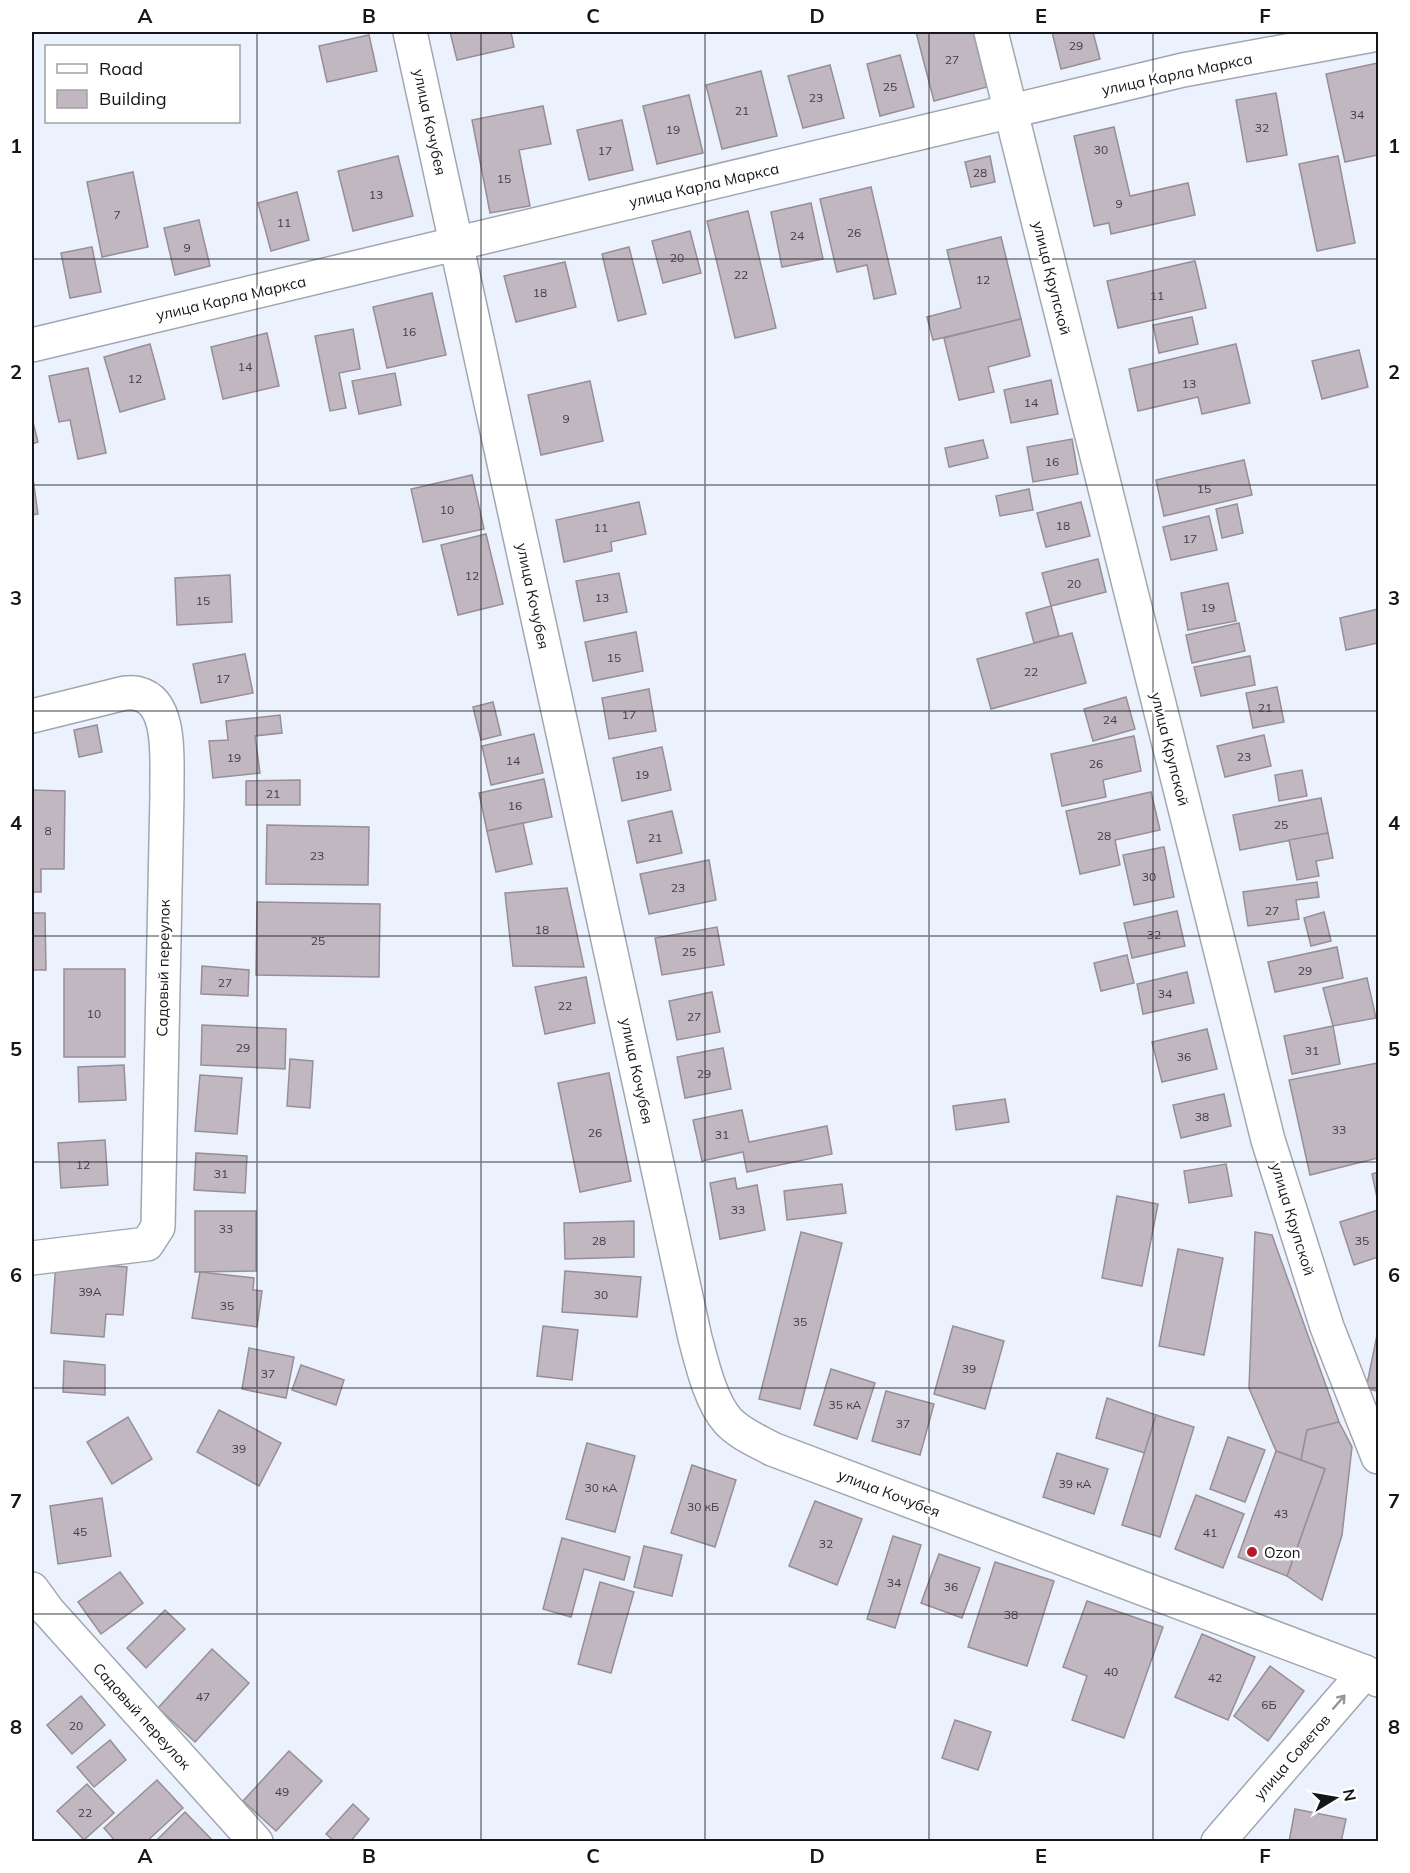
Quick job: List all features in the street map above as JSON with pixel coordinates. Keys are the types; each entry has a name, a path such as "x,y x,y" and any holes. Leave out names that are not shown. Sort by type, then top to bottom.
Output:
{"street":[{"name":"улица Кочубея","path":"410,32 695,1338 716,1401 728,1420 743,1433 772,1449 1372,1676"},
{"name":"улица Крупской","path":"991,32 1268,1140 1327,1327 1378,1457"},
{"name":"улица Карла Маркса","path":"32,345 1183,70 1378,34"},
{"name":"Садовый переулок","path":"32,716 125,693 139,693 149,698 156,705 165,728 167,794 158,1227 147,1245 32,1258"},
{"name":"Садовый переулок","path":"32,1589 48,1611 256,1842"},
{"name":"улица Советов","path":"1218,1842 1372,1676"}],"building":[{"path":"450,32 511,32 514,47 457,60"},
{"path":"916,32 973,32 987,87 934,101"},
{"path":"1052,32 1093,32 1100,59 1061,69"},
{"path":"369,35 377,71 327,82 319,46"},
{"path":"900,55 914,107 880,116 867,64"},
{"path":"1378,63 1378,155 1345,162 1326,74"},
{"path":"830,65 844,118 803,128 788,76"},
{"path":"761,71 777,136 722,149 706,85"},
{"path":"1276,93 1287,155 1247,162 1236,100"},
{"path":"689,95 703,153 657,164 643,106"},
{"path":"543,106 551,144 519,150 530,206 490,213 472,120"},
{"path":"622,120 633,170 589,180 577,130"},
{"path":"1114,127 1130,196 1188,183 1195,215 1111,234 1109,223 1094,226 1074,136"},
{"path":"398,156 413,216 353,231 338,171"},
{"path":"990,156 995,182 971,187 965,162"},
{"path":"1338,156 1355,243 1317,251 1299,164"},
{"path":"133,172 148,247 102,257 87,182"},
{"path":"871,187 896,294 874,299 867,265 837,272 820,199"},
{"path":"297,192 309,240 271,251 258,203"},
{"path":"811,203 823,259 782,267 771,212"},
{"path":"748,211 776,328 735,338 707,221"},
{"path":"199,220 210,266 175,275 164,228"},
{"path":"690,231 701,273 663,283 652,241"},
{"path":"1001,237 1021,319 933,340 927,317 961,308 947,250"},
{"path":"92,247 101,292 70,298 61,253"},
{"path":"629,247 646,314 618,321 602,254"},
{"path":"1195,261 1206,308 1118,328 1107,281"},
{"path":"565,262 576,307 516,322 504,276"},
{"path":"432,293 446,355 387,368 373,307"},
{"path":"1192,317 1198,344 1159,353 1153,325"},
{"path":"1021,319 1030,356 988,367 994,392 959,400 944,338"},
{"path":"353,329 360,369 339,373 346,408 330,411 315,336"},
{"path":"267,333 279,386 223,399 211,347"},
{"path":"150,344 165,399 120,412 104,357"},
{"path":"1236,344 1250,403 1202,414 1198,397 1138,411 1129,369"},
{"path":"1359,350 1368,387 1322,399 1312,361"},
{"path":"88,368 106,453 78,459 70,420 59,422 49,376"},
{"path":"395,373 401,405 359,414 352,381"},
{"path":"1051,380 1058,414 1011,423 1004,390"},
{"path":"590,381 603,441 541,455 528,395"},
{"path":"32,418 38,442 32,444"},
{"path":"1072,439 1078,474 1033,482 1027,447"},
{"path":"983,440 988,458 949,467 945,448"},
{"path":"1244,460 1252,495 1164,516 1156,480"},
{"path":"472,475 484,529 423,542 411,489"},
{"path":"32,480 38,514 32,515"},
{"path":"1029,489 1033,510 1000,516 996,496"},
{"path":"639,502 646,534 611,542 612,551 564,562 556,520"},
{"path":"1081,502 1090,536 1046,547 1037,513"},
{"path":"1237,504 1243,533 1222,538 1216,509"},
{"path":"1209,516 1217,550 1171,560 1163,527"},
{"path":"486,534 503,604 458,615 441,545"},
{"path":"1098,559 1106,592 1051,606 1042,573"},
{"path":"619,573 627,612 584,621 576,581"},
{"path":"230,575 232,622 177,625 175,578"},
{"path":"1228,583 1236,621 1188,630 1181,593"},
{"path":"1051,606 1059,636 1034,643 1026,613"},
{"path":"1378,609 1378,643 1346,650 1340,618"},
{"path":"1239,623 1245,651 1192,663 1186,635"},
{"path":"636,632 643,671 593,681 585,642"},
{"path":"1072,633 1086,683 991,709 977,659"},
{"path":"245,654 253,693 201,703 193,664"},
{"path":"1250,656 1255,685 1201,696 1194,667"},
{"path":"1277,687 1284,722 1253,728 1246,693"},
{"path":"649,689 656,731 609,739 602,698"},
{"path":"1126,697 1135,729 1093,741 1084,709"},
{"path":"493,702 501,735 481,740 473,707"},
{"path":"280,715 282,733 255,736 260,773 213,778 209,741 228,740 226,721"},
{"path":"97,725 102,752 79,757 74,730"},
{"path":"534,734 543,773 491,785 482,746"},
{"path":"1264,735 1271,766 1225,777 1217,746"},
{"path":"1134,736 1141,771 1103,780 1106,797 1062,806 1051,754"},
{"path":"662,747 671,790 622,801 613,758"},
{"path":"1302,770 1307,796 1279,801 1275,775"},
{"path":"544,779 552,817 487,831 479,793"},
{"path":"300,780 300,805 246,805 246,781"},
{"path":"32,790 65,791 64,869 41,869 41,892 32,892"},
{"path":"1151,792 1160,830 1115,840 1120,865 1080,874 1066,811"},
{"path":"1321,798 1328,833 1240,850 1233,815"},
{"path":"672,811 682,853 637,863 628,821"},
{"path":"523,823 532,864 496,872 487,831"},
{"path":"267,825 369,827 368,885 266,884"},
{"path":"1328,833 1333,858 1316,861 1319,876 1297,880 1289,840"},
{"path":"1164,847 1174,897 1134,905 1123,855"},
{"path":"709,860 716,900 649,914 640,874"},
{"path":"1317,882 1319,897 1296,900 1299,919 1248,926 1243,892"},
{"path":"567,888 584,967 513,966 505,893"},
{"path":"257,902 380,904 379,977 256,975"},
{"path":"1177,911 1185,946 1132,958 1124,923"},
{"path":"1324,912 1331,941 1311,946 1304,918"},
{"path":"32,913 45,913 46,970 32,970"},
{"path":"717,927 724,965 662,975 655,938"},
{"path":"1337,947 1343,978 1275,992 1268,962"},
{"path":"1127,955 1134,983 1101,991 1094,963"},
{"path":"202,966 249,970 248,996 201,994"},
{"path":"64,969 125,969 125,1057 64,1057"},
{"path":"1187,972 1194,1003 1143,1014 1137,984"},
{"path":"586,977 595,1023 545,1034 535,987"},
{"path":"1367,978 1376,1018 1333,1026 1323,988"},
{"path":"712,992 720,1032 677,1040 669,1001"},
{"path":"202,1025 286,1029 285,1069 201,1065"},
{"path":"1333,1026 1340,1064 1292,1074 1284,1036"},
{"path":"1207,1029 1217,1069 1162,1082 1152,1042"},
{"path":"723,1048 731,1089 685,1098 677,1057"},
{"path":"290,1059 313,1061 310,1108 287,1106"},
{"path":"1378,1063 1378,1158 1310,1175 1289,1080"},
{"path":"124,1065 126,1100 79,1102 78,1067"},
{"path":"609,1073 631,1181 580,1192 558,1083"},
{"path":"200,1075 242,1078 237,1134 195,1131"},
{"path":"1224,1094 1231,1126 1181,1138 1173,1105"},
{"path":"1005,1099 1009,1122 956,1130 953,1106"},
{"path":"742,1110 749,1142 827,1126 832,1154 747,1172 743,1152 702,1161 693,1120"},
{"path":"105,1140 108,1185 61,1188 58,1143"},
{"path":"196,1153 247,1156 245,1193 194,1190"},
{"path":"1226,1164 1232,1196 1189,1203 1184,1171"},
{"path":"1378,1172 1378,1202 1372,1174"},
{"path":"735,1178 737,1189 757,1185 765,1230 720,1239 710,1183"},
{"path":"842,1184 846,1213 787,1220 784,1191"},
{"path":"1117,1196 1158,1204 1142,1286 1102,1278"},
{"path":"1378,1210 1378,1257 1354,1265 1340,1222"},
{"path":"195,1211 256,1211 256,1271 195,1272"},
{"path":"634,1221 634,1257 565,1259 564,1223"},
{"path":"801,1232 842,1243 800,1409 759,1399"},
{"path":"1255,1232 1272,1235 1339,1422 1307,1430 1301,1460 1276,1451 1249,1388"},
{"path":"1178,1249 1223,1258 1204,1355 1159,1346"},
{"path":"56,1262 127,1267 123,1315 106,1314 104,1337 51,1333"},
{"path":"565,1271 641,1277 637,1317 562,1312"},
{"path":"200,1272 254,1278 253,1290 262,1291 257,1327 192,1318"},
{"path":"543,1326 578,1330 572,1380 537,1376"},
{"path":"953,1326 1004,1341 985,1409 934,1394"},
{"path":"1378,1334 1378,1391 1366,1389"},
{"path":"249,1348 294,1357 286,1398 242,1389"},
{"path":"64,1361 105,1365 105,1395 63,1392"},
{"path":"301,1365 344,1380 336,1405 292,1390"},
{"path":"831,1369 875,1383 857,1439 814,1425"},
{"path":"886,1391 934,1404 920,1455 872,1441"},
{"path":"1107,1398 1156,1415 1145,1453 1096,1438"},
{"path":"219,1410 281,1443 259,1486 197,1452"},
{"path":"1156,1415 1194,1427 1160,1537 1122,1525"},
{"path":"128,1417 152,1459 112,1484 87,1442"},
{"path":"1339,1422 1352,1447 1342,1535 1322,1600 1287,1576 1325,1469 1301,1460 1307,1430"},
{"path":"1228,1437 1265,1450 1245,1502 1210,1489"},
{"path":"587,1443 635,1456 615,1532 566,1519"},
{"path":"1276,1451 1325,1469 1287,1576 1238,1557"},
{"path":"1057,1453 1108,1469 1094,1514 1043,1497"},
{"path":"692,1465 736,1480 715,1547 671,1533"},
{"path":"1196,1495 1244,1514 1223,1568 1175,1549"},
{"path":"102,1498 111,1556 58,1564 50,1506"},
{"path":"815,1501 862,1519 837,1585 789,1566"},
{"path":"893,1536 921,1545 895,1628 867,1619"},
{"path":"562,1538 630,1557 624,1580 584,1569 571,1617 543,1609"},
{"path":"644,1546 682,1555 672,1596 634,1587"},
{"path":"939,1554 980,1568 962,1618 921,1603"},
{"path":"995,1562 1054,1581 1027,1666 968,1647"},
{"path":"120,1572 143,1603 101,1634 78,1602"},
{"path":"600,1582 634,1592 611,1673 578,1664"},
{"path":"1087,1601 1163,1627 1124,1738 1072,1720 1087,1676 1063,1667"},
{"path":"165,1610 185,1629 146,1668 127,1648"},
{"path":"1202,1634 1255,1657 1228,1720 1175,1697"},
{"path":"212,1649 249,1683 195,1742 158,1708"},
{"path":"1270,1666 1304,1691 1268,1741 1234,1716"},
{"path":"81,1696 105,1725 72,1754 47,1725"},
{"path":"955,1720 991,1732 978,1770 942,1758"},
{"path":"110,1740 126,1760 94,1787 77,1767"},
{"path":"289,1751 322,1781 276,1831 243,1801"},
{"path":"157,1780 183,1808 146,1842 116,1842 104,1828"},
{"path":"87,1784 114,1813 84,1840 57,1811"},
{"path":"353,1804 369,1819 350,1842 335,1842 326,1834"},
{"path":"1295,1809 1346,1819 1341,1842 1289,1842"},
{"path":"185,1812 214,1842 155,1842"}],"place":[{"name":"Ozon","path":"1252,1552"}]}
